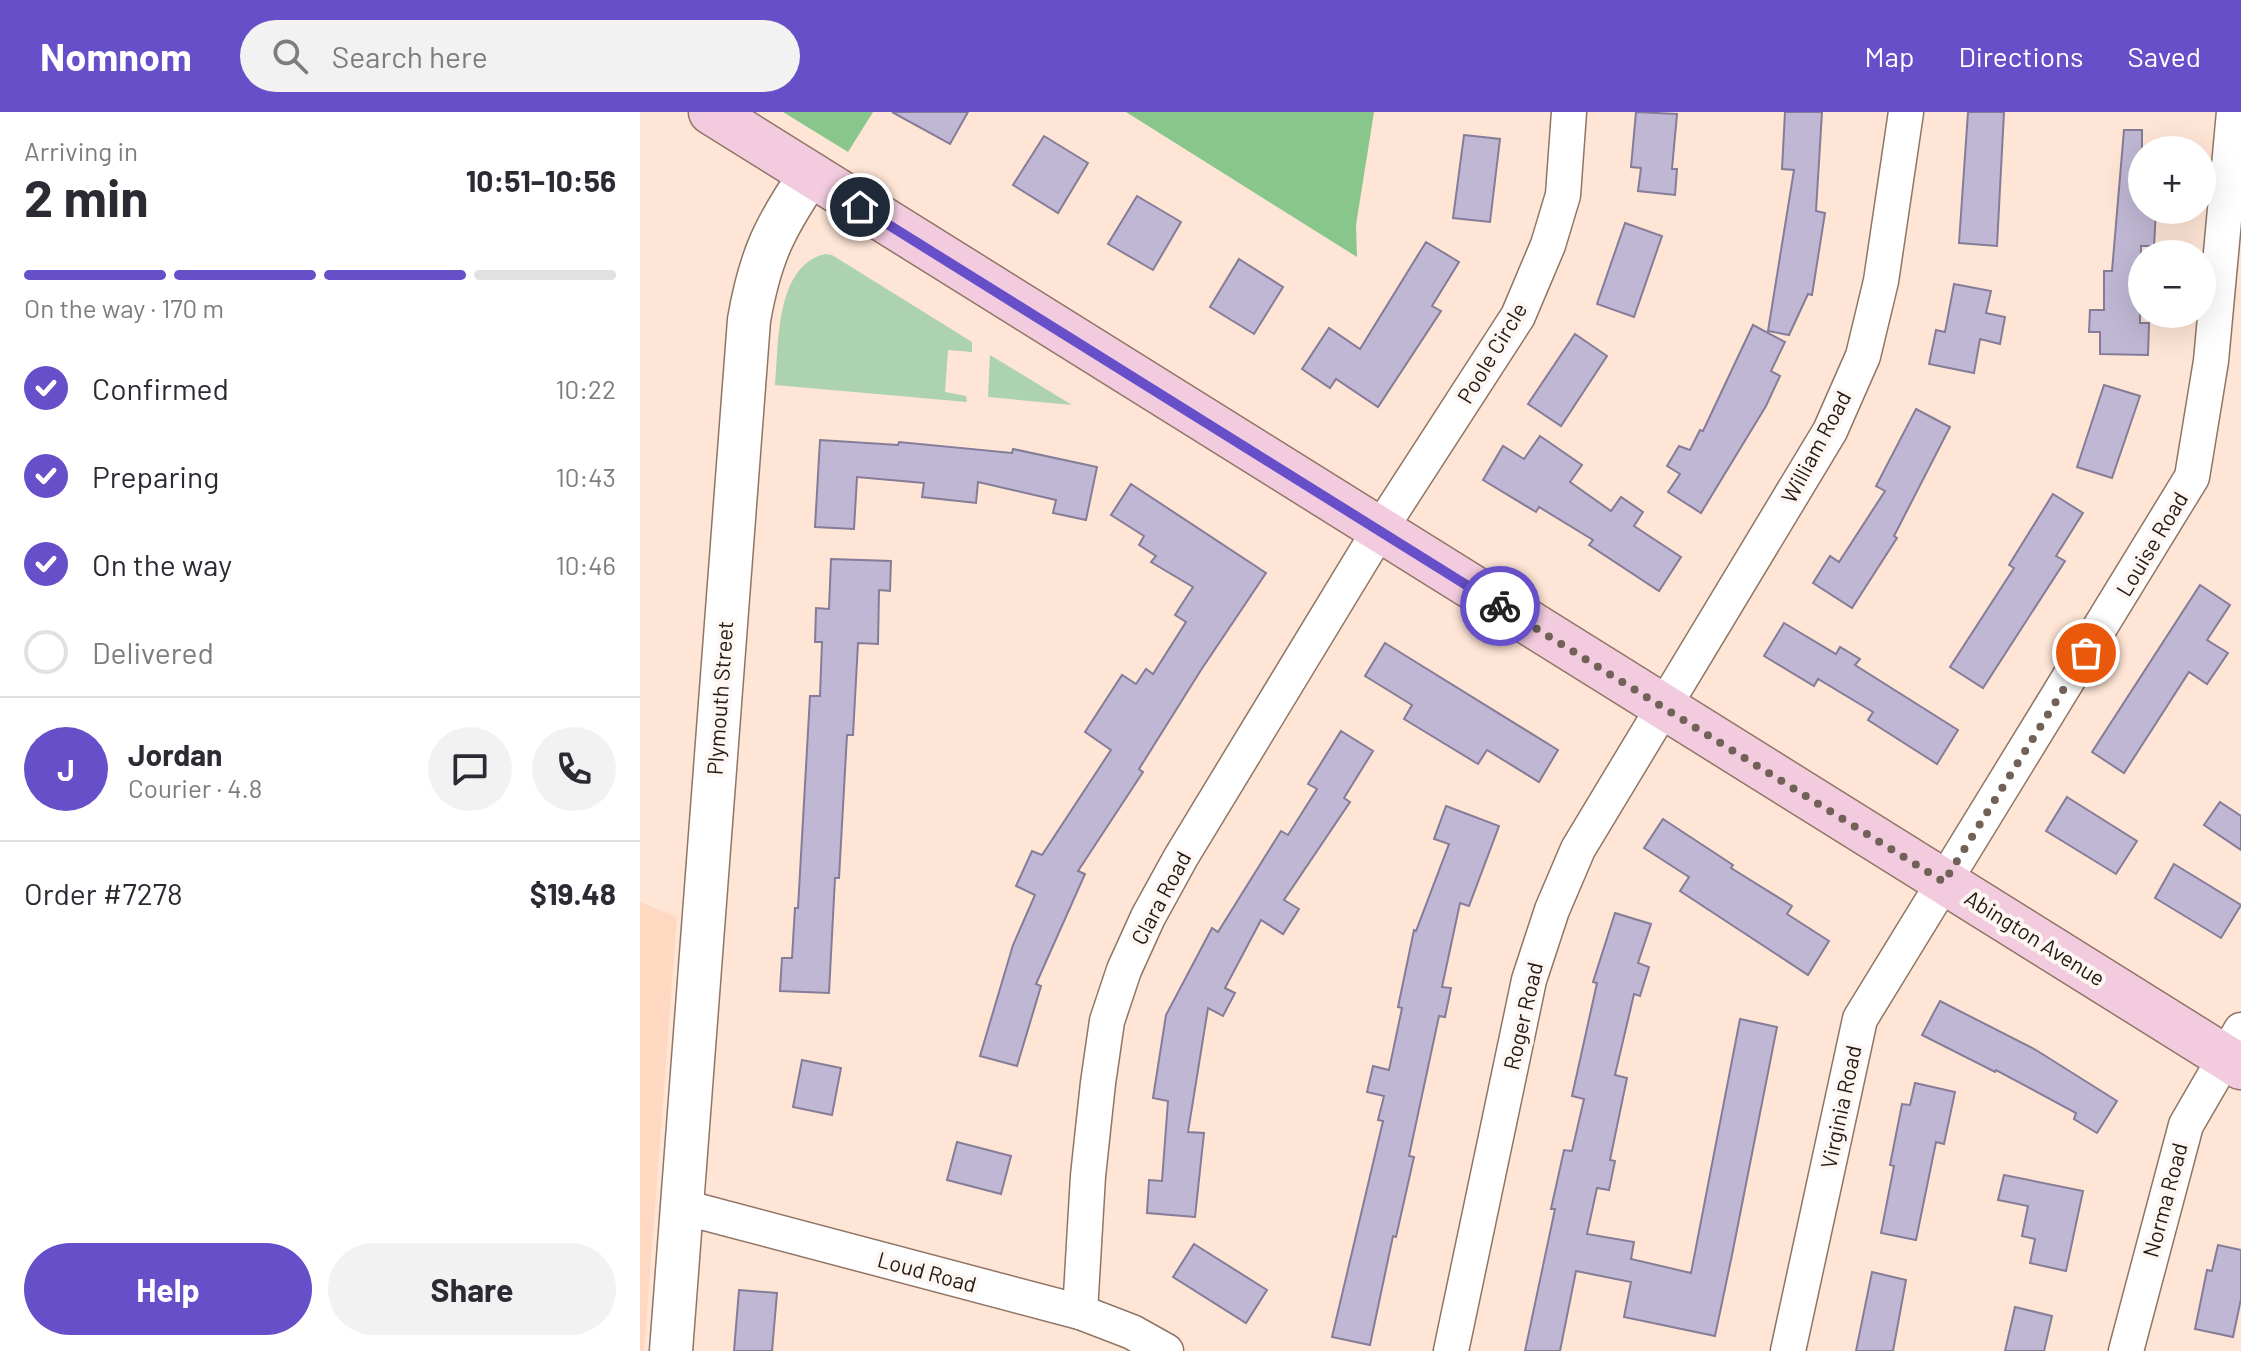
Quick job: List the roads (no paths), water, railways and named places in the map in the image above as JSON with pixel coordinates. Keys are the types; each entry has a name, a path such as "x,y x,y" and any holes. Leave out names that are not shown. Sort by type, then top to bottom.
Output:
{"main road":[{"path":"711,112 810,175"},
{"name":"Abington Avenue","path":"810,175 1944,882 2235,1051"}],"street":[{"name":"Poole Circle","path":"1379,531 1518,316 1548,245 1563,195 1569,112"},
{"name":"William Road","path":"1663,707 1830,431 1863,356 1881,281 1906,112"},
{"name":"Louise Road","path":"1944,882 2192,477 2211,361 2234,112"},
{"name":"Plymouth Street","path":"671,1351 749,320 763,258 780,221 810,175"},
{"name":"Clara Road","path":"1080,1312 1088,1176 1098,1083 1107,1021 1124,970 1148,917 1181,857 1379,531"},
{"name":"Roger Road","path":"1451,1351 1529,980 1552,910 1578,849 1663,707"},
{"name":"Virginia Road","path":"1788,1351 1860,1019 1944,882"},
{"name":"Norma Road","path":"2126,1351 2186,1125 2235,1051"},
{"name":"Loud Road","path":"683,1207 1080,1312 1132,1332 1166,1351"}]}
